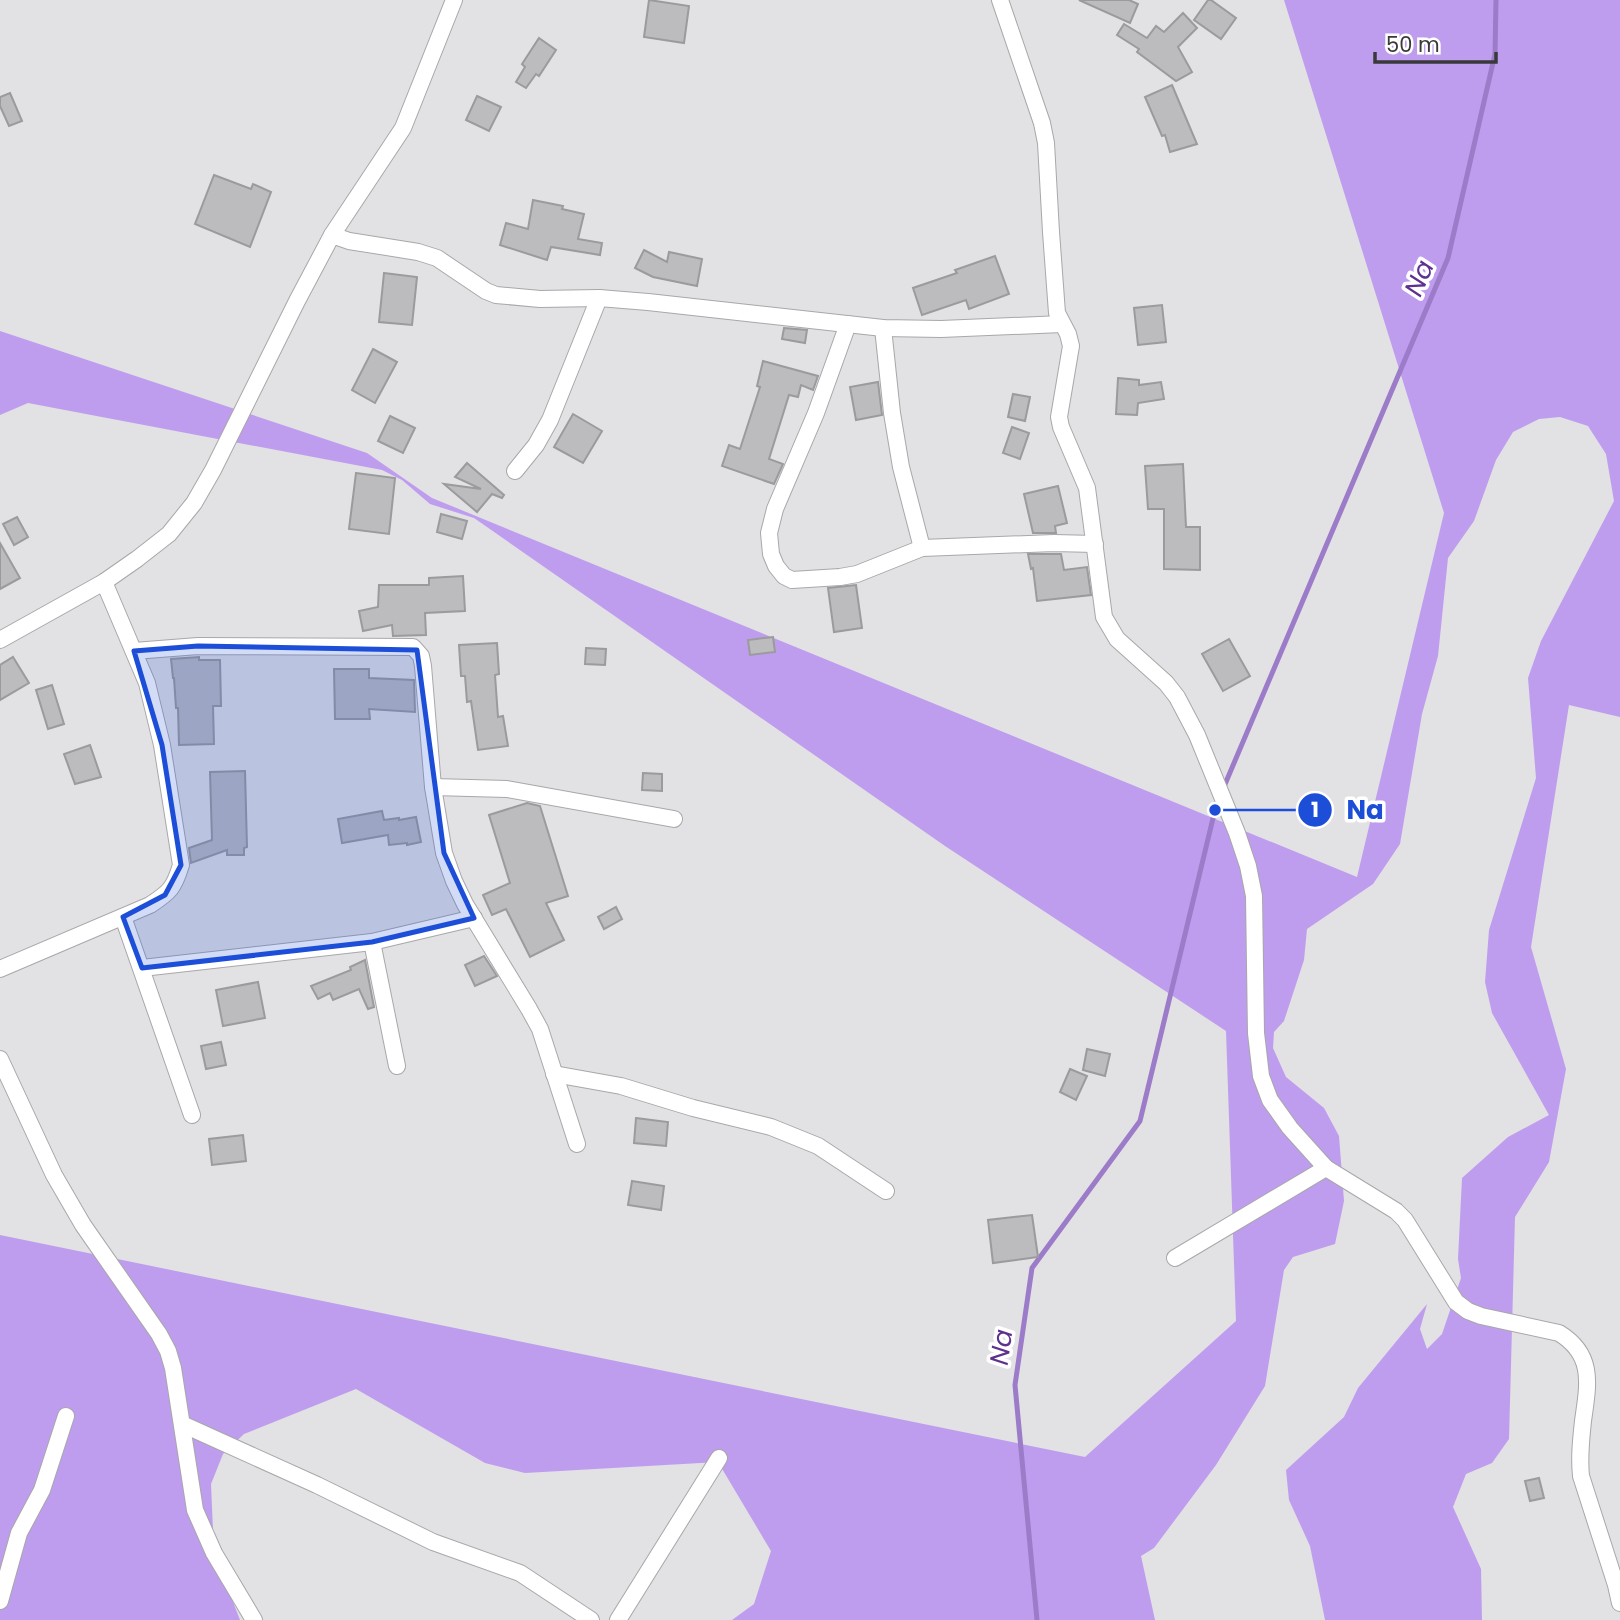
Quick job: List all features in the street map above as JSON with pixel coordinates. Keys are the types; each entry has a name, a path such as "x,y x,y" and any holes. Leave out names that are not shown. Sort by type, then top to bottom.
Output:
{"street":[{"path":"0,640 104,582 169,534 194,503 332,235 403,128 454,0"},
{"path":"1000,0 1042,123 1046,143 1057,313 1071,346 1059,417 1060,427 1087,488 1104,617 1117,639 1166,683 1177,697 1197,734 1237,833 1254,896 1256,1033 1261,1076 1270,1100 1290,1128 1326,1168 1405,1220 1456,1302 1481,1316 1559,1334 1569,1339 1580,1352 1587,1368 1588,1384 1579,1457 1581,1476 1620,1603"},
{"path":"332,235 349,241 418,252 437,258 496,295 661,303 883,328 941,329 1062,324"},
{"path":"515,471 536,445 550,420 599,298"},
{"path":"848,324 816,412 775,509 769,533 771,554 784,576 792,580 839,578 857,574 922,548 1095,544"},
{"path":"883,328 901,467 922,548"},
{"path":"0,970 150,905 165,895 176,882 181,865 162,745 147,683 104,582"},
{"path":"134,651 198,646 413,648 421,656 433,787 444,853 454,881 474,918 540,1029 577,1144"},
{"path":"433,787 508,789 674,819"},
{"path":"123,917 192,1115"},
{"path":"142,968 372,942 474,918"},
{"path":"372,942 397,1066"},
{"path":"0,1059 54,1175 83,1226 159,1334 168,1351 178,1391 195,1510 214,1553 254,1620"},
{"path":"554,1074 621,1086 693,1108 771,1127 818,1146 887,1191"},
{"path":"1175,1258 1326,1168"},
{"path":"0,1601 19,1533 43,1490 66,1416"},
{"path":"182,1424 317,1485 433,1542 520,1573 590,1620"},
{"path":"618,1620 719,1458"}],"highlighted area":[{"path":"198,646 417,650 444,853 474,918 372,942 142,968 123,917 165,895 181,865 162,745 134,651"}],"shaded area":[{"path":"1284,0 1620,0 1620,717 1569,705 1531,947 1566,1069 1549,1162 1515,1217 1509,1439 1492,1463 1466,1474 1453,1507 1481,1569 1482,1620 1325,1620 1310,1546 1289,1500 1286,1470 1344,1417 1358,1388 1427,1304 1420,1329 1427,1349 1442,1334 1461,1278 1458,1259 1462,1178 1508,1137 1549,1115 1492,1013 1485,982 1489,930 1536,778 1528,678 1541,641 1614,501 1606,454 1588,426 1560,417 1539,419 1513,432 1496,460 1474,521 1448,558 1438,656 1422,714 1400,844 1373,884 1307,929 1304,960 1284,1021 1274,1032 1273,1048 1286,1077 1324,1108 1339,1136 1344,1201 1335,1244 1293,1257 1284,1270 1265,1386 1216,1465 1154,1548 1141,1556 1155,1620 732,1620 754,1604 771,1551 718,1462 525,1473 485,1463 356,1389 244,1434 223,1454 211,1484 214,1553 240,1620 0,1620 0,1235 1085,1457 1236,1321 1226,1031 945,846 474,518 430,504 402,480 382,470 28,403 0,415 0,331 367,453 432,498 1357,877 1444,513"}],"building":[{"path":"649,0 689,6 684,43 644,37"},
{"path":"1079,0 1129,0 1138,4 1130,23"},
{"path":"1208,0 1236,18 1221,39 1194,20"},
{"path":"1183,13 1197,28 1178,47 1192,72 1176,81 1137,52 1139,49 1117,35 1124,24 1147,38 1156,26 1164,32"},
{"path":"539,38 556,50 539,76 536,74 526,88 516,82 525,67 522,64"},
{"path":"1172,85 1197,144 1170,152 1165,135 1162,136 1145,97"},
{"path":"10,93 22,121 9,126 0,106 0,97"},
{"path":"477,96 501,107 489,131 466,120"},
{"path":"214,175 251,189 253,184 271,192 250,247 195,224"},
{"path":"533,200 563,206 562,209 584,214 578,239 602,243 600,255 551,247 547,260 500,245 506,223 528,229"},
{"path":"644,250 667,262 669,252 702,259 697,286 653,277 635,268"},
{"path":"995,256 1009,294 969,309 966,300 922,315 913,288"},
{"path":"384,273 417,277 412,325 379,322"},
{"path":"1162,305 1166,342 1138,345 1134,308"},
{"path":"784,328 807,330 805,343 782,339"},
{"path":"373,349 397,362 375,403 352,390"},
{"path":"763,361 818,376 813,390 801,385 798,397 789,395 769,459 783,464 774,484 722,466 729,445 740,449 760,387 757,386"},
{"path":"1118,378 1139,380 1139,385 1161,382 1164,399 1138,403 1137,415 1116,414"},
{"path":"878,382 882,415 856,420 850,387"},
{"path":"1013,394 1030,397 1025,421 1008,417"},
{"path":"573,414 602,431 583,463 554,447"},
{"path":"390,416 415,428 403,453 378,441"},
{"path":"1012,427 1029,433 1020,459 1003,453"},
{"path":"467,463 504,495 502,498 492,494 477,512 444,484 481,489 455,477"},
{"path":"1183,464 1186,527 1200,527 1200,570 1164,569 1164,509 1148,509 1145,466"},
{"path":"356,473 395,478 389,534 349,529"},
{"path":"1058,486 1067,523 1055,526 1056,533 1033,533 1024,494"},
{"path":"441,514 467,521 462,539 437,532"},
{"path":"17,517 28,537 14,545 3,524"},
{"path":"0,543 20,578 0,589"},
{"path":"1028,554 1061,554 1064,570 1087,567 1091,595 1037,601 1033,568 1031,569"},
{"path":"463,576 465,611 425,613 426,635 393,636 392,625 363,631 359,611 378,607 379,585 429,585 429,578"},
{"path":"856,585 862,628 834,632 828,588"},
{"path":"773,637 775,652 750,655 748,640"},
{"path":"1229,639 1250,676 1223,691 1202,654"},
{"path":"497,643 499,674 495,675 498,717 503,716 508,746 478,750 471,701 467,702 465,676 461,676 459,645"},
{"path":"586,648 606,649 605,665 585,664"},
{"path":"13,657 29,683 0,700 0,665"},
{"path":"199,657 199,660 220,660 221,706 213,706 214,744 179,745 178,708 171,659"},
{"path":"334,669 369,669 369,678 414,680 415,712 369,709 370,719 335,719"},
{"path":"52,685 64,724 48,729 36,690"},
{"path":"90,745 101,777 75,784 64,754"},
{"path":"245,771 247,847 244,848 244,855 227,855 227,850 191,863 189,848 212,840 210,772"},
{"path":"643,773 662,774 662,791 642,790"},
{"path":"527,803 540,806 568,896 546,903 564,940 530,957 506,909 492,915 483,895 510,883 489,815"},
{"path":"382,811 384,820 416,817 421,842 389,845 388,835 342,843 338,819"},
{"path":"616,907 622,919 604,929 598,917"},
{"path":"484,956 497,976 475,986 465,965"},
{"path":"365,960 374,1007 368,1009 359,989 333,1000 330,993 318,999 311,986 351,970 350,967"},
{"path":"258,982 265,1018 223,1026 216,990"},
{"path":"221,1042 226,1065 206,1069 201,1046"},
{"path":"1087,1049 1110,1054 1105,1076 1083,1070"},
{"path":"1070,1069 1087,1076 1076,1100 1060,1092"},
{"path":"636,1118 668,1122 666,1146 634,1143"},
{"path":"243,1135 246,1161 212,1165 209,1139"},
{"path":"632,1181 664,1186 661,1210 628,1205"},
{"path":"1032,1215 1038,1257 993,1263 988,1220"},
{"path":"1539,1478 1544,1498 1530,1501 1525,1481"}],"waterway":[{"name":"Na","path":"1223,789 1448,258 1495,54 1496,0"},
{"name":"Na","path":"1037,1620 1015,1385 1032,1268 1140,1121 1220,798"}],"place":[{"name":"Na","path":"1215,810"}]}
